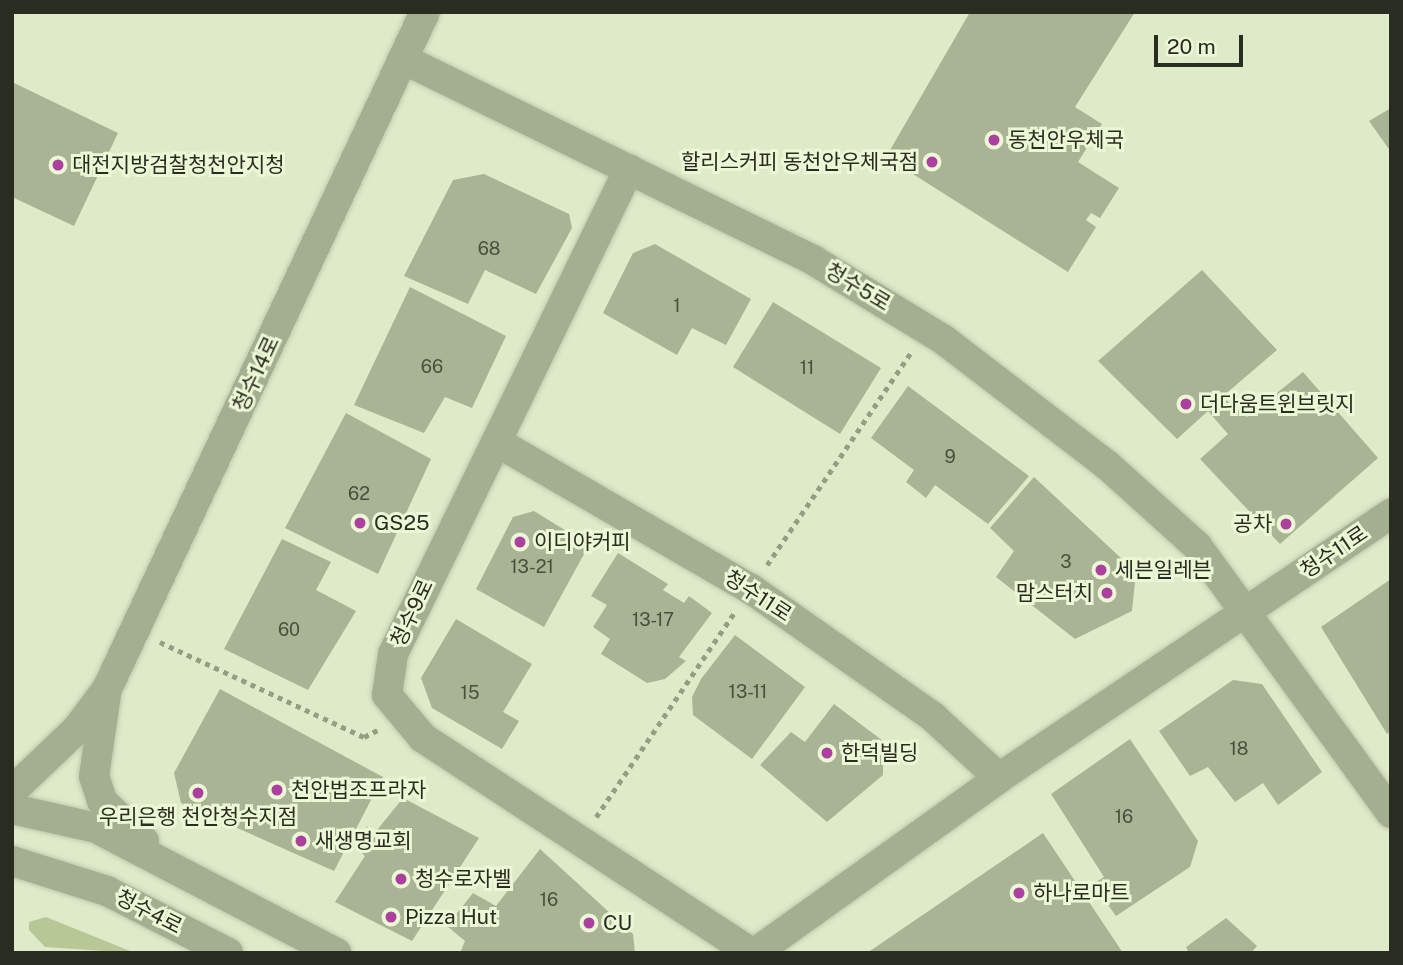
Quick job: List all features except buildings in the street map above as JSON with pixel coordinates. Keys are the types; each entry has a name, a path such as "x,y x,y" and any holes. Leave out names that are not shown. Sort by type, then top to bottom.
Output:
{"street":[{"name":"청수14로","path":"12,791 77,729 107,689 137,631 425,12"},
{"name":"청수5로","path":"403,59 813,260 944,340 1107,465 1197,546 1249,610 1391,813"},
{"name":"청수9로","path":"629,169 393,654 387,695 402,718 423,738 754,953"},
{"name":"청수11로","path":"497,442 751,589 933,717 999,778"},
{"name":"청수11로","path":"754,953 999,778 1391,514"},
{"path":"107,689 94,776 102,801 136,836 292,930"},
{"path":"12,809 96,828 336,953"},
{"name":"청수4로","path":"12,861 107,891 229,953"}],"path":[{"path":"137,631 364,737 402,718"}],"green space":[{"path":"46,917 135,953 45,947 29,930 29,922"}],"place":[{"name":"동천안우체국","path":"994,140"},
{"name":"할리스커피 동천안우체국점","path":"932,162"},
{"name":"대전지방검찰청천안지청","path":"58,165"},
{"name":"더다움트윈브릿지","path":"1186,404"},
{"name":"GS25","path":"360,523"},
{"name":"공차","path":"1286,524"},
{"name":"이디야커피","path":"520,542"},
{"name":"세븐일레븐","path":"1101,570"},
{"name":"맘스터치","path":"1107,593"},
{"name":"한덕빌딩","path":"827,753"},
{"name":"천안법조프라자","path":"277,790"},
{"name":"우리은행 천안청수지점","path":"198,793"},
{"name":"새생명교회","path":"301,841"},
{"name":"청수로자벨","path":"401,879"},
{"name":"하나로마트","path":"1019,893"},
{"name":"Pizza Hut","path":"391,917"},
{"name":"CU","path":"589,923"}]}
